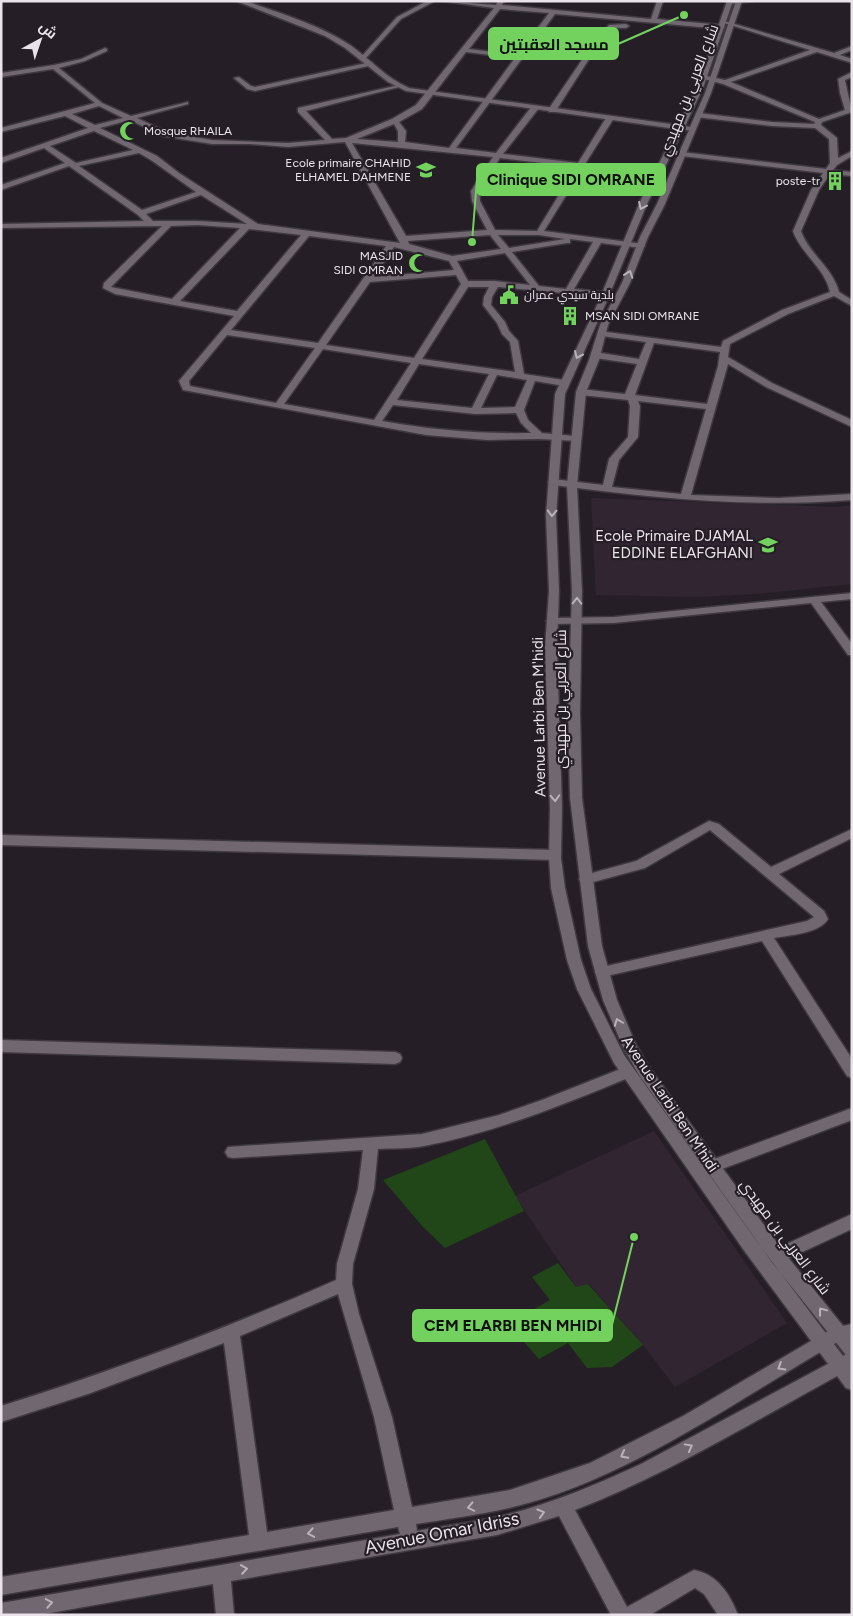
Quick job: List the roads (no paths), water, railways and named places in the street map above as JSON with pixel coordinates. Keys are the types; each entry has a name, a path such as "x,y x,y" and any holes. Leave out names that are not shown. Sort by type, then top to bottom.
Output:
{"street":[{"path":"239,1 327,34 364,57 397,86"},
{"path":"364,57 400,18 432,1"},
{"path":"445,1 500,4 725,28 816,50 852,61"},
{"path":"653,21 660,1"},
{"name":"Avenue Larbi Ben M'hidi","path":"738,2 725,28 707,78 680,127 625,244 605,295 567,378 559,410 553,482 551,544 554,591 551,655 555,855 558,888 574,960 584,989 618,1059 686,1157 822,1342 845,1363 852,1382"},
{"path":"347,140 395,121 412,112 430,94 500,4"},
{"path":"451,150 552,10"},
{"path":"552,110 588,55 611,26 725,28"},
{"path":"834,55 852,48"},
{"path":"1,75 54,67 83,60 105,50"},
{"path":"464,50 520,56"},
{"path":"725,82 816,50"},
{"path":"237,78 249,88 255,89 372,64"},
{"path":"54,67 100,104 166,134 212,142 288,145 347,140 401,144 657,175"},
{"path":"699,115 787,125 818,124 851,110 843,93 842,79 852,74"},
{"path":"707,78 725,82 818,124 833,138 834,163"},
{"name":"شارع العربي بن مهيدي","path":"707,78 699,115 602,333 588,377 581,392 572,485 577,571 574,713 576,798 595,946 620,1026 630,1047 644,1071 777,1256 845,1333 852,1350"},
{"path":"330,141 301,110 397,86 430,94 692,129"},
{"path":"1,161 128,117 186,103"},
{"path":"1,130 100,104"},
{"path":"535,108 474,191 474,197 490,224 492,232 509,251 536,288"},
{"path":"66,114 154,158 239,217 261,228"},
{"path":"539,233 610,118"},
{"path":"395,121 401,130 401,144"},
{"path":"347,140 404,242 452,259 579,238"},
{"path":"45,146 141,214 151,224"},
{"path":"1,188 73,164 140,151"},
{"path":"852,153 834,163 827,170 805,209 797,231 800,240 832,281 836,293 843,299 852,302"},
{"path":"682,154 852,174"},
{"path":"141,214 202,192"},
{"path":"1,226 169,223 261,228 391,245 492,232 539,233 640,246"},
{"path":"169,223 106,285 107,288 238,314"},
{"path":"174,302 246,227"},
{"path":"306,234 238,314 184,381 184,385 191,390 426,432 479,436 539,436 575,439"},
{"path":"570,290 598,241"},
{"path":"278,406 318,347 369,280 391,245"},
{"path":"452,259 465,284"},
{"path":"369,280 460,272"},
{"path":"465,284 495,284 605,295"},
{"path":"376,424 404,384 416,361 465,284"},
{"path":"495,284 488,297 487,306 501,322 505,332 514,341 520,376"},
{"path":"686,496 723,366 723,354 726,343 785,312 836,293"},
{"path":"224,332 532,378 588,377"},
{"path":"602,333 723,354 769,385 852,424"},
{"path":"608,488 614,459 633,437 635,406 630,394 651,340"},
{"path":"595,355 642,362"},
{"path":"475,411 494,373"},
{"path":"532,378 519,410 524,421 539,436"},
{"path":"581,392 712,407"},
{"path":"391,402 475,411 519,410"},
{"path":"553,482 686,496 766,502 852,497"},
{"path":"552,621 614,620 852,596"},
{"path":"812,599 852,652"},
{"path":"586,879 640,865 709,824 716,827 820,914 822,919 811,925 602,972"},
{"path":"769,873 852,833"},
{"path":"1,840 555,855"},
{"path":"765,935 852,1072"},
{"path":"1,1046 395,1058"},
{"path":"234,1152 422,1140 481,1126 547,1105 628,1072"},
{"path":"714,1166 852,1114"},
{"path":"371,1143 366,1189 345,1264 344,1284 350,1314 383,1417 410,1540"},
{"path":"777,1256 852,1221"},
{"path":"1,1414 84,1388 231,1332 344,1284"},
{"path":"231,1332 259,1542"},
{"path":"1,1586 510,1499 595,1469 707,1411 822,1342 845,1333"},
{"name":"Avenue Omar Idriss","path":"1,1612 497,1526 562,1506 611,1487 647,1470 845,1363"},
{"path":"562,1506 621,1615"},
{"path":"221,1573 226,1615"},
{"path":"632,1615 694,1579 700,1579 712,1588 729,1615"}],"place":[{"name":"مسجد العقبتين","path":"684,15"},
{"name":"Mosque RHAILA","path":"129,131"},
{"name":"Ecole primaire CHAHID ELHAMEL DAHMENE","path":"426,170"},
{"name":"poste-tr","path":"835,181"},
{"name":"Clinique SIDI OMRANE","path":"472,242"},
{"name":"MASJID SIDI OMRAN","path":"418,263"},
{"name":"بلدية سيدي عمران","path":"509,295"},
{"name":"MSAN SIDI OMRANE","path":"570,316"},
{"name":"Ecole Primaire DJAMAL EDDINE ELAFGHANI","path":"768,545"},
{"name":"CEM ELARBI BEN MHIDI","path":"634,1237"}]}
